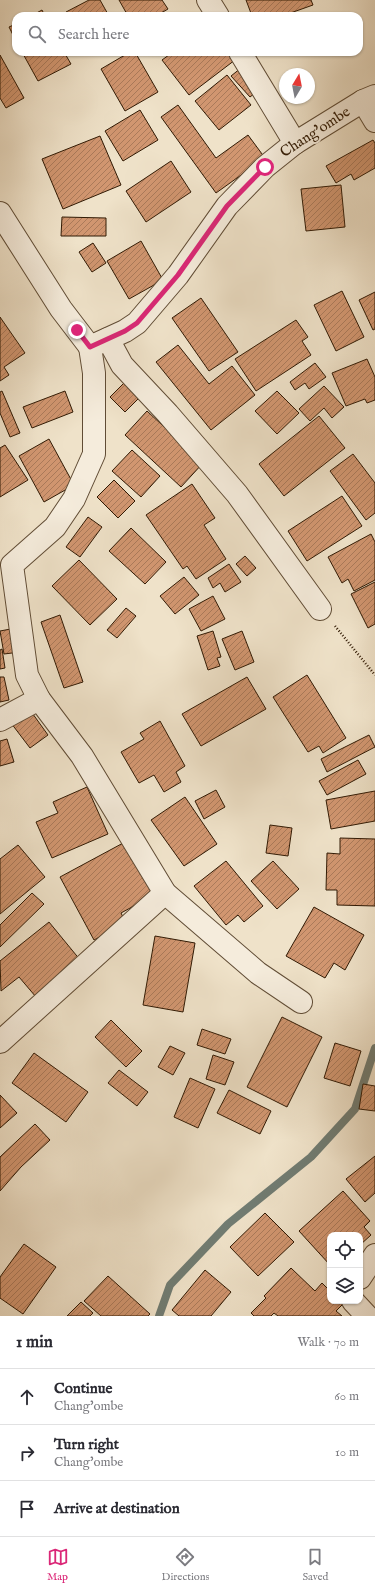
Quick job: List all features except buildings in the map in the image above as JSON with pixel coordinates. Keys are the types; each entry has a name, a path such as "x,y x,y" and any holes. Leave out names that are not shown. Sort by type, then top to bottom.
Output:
{"street":[{"path":"208,0 216,12"},
{"path":"242,56 295,143"},
{"path":"369,99 375,121"},
{"name":"Chang'ombe","path":"99,343 137,323 178,275 227,206 265,167 295,143 369,99"},
{"path":"0,213 61,309 122,365 168,414 237,494 320,609"},
{"path":"99,343 94,373 94,454 74,499 55,527 6,560 27,675 39,699 82,756 165,893 258,974 301,1002"},
{"path":"0,720 39,699"},
{"path":"4,1031 165,893"},
{"path":"363,1273 375,1255"},
{"path":"356,1304 368,1316"}],"path":[{"path":"320,609 375,675"}],"waterway":[{"path":"159,1316 170,1285 228,1224 311,1157 355,1109 375,1048"}],"route":[{"path":"77,330 90,347 125,331 137,323 178,275 227,206 265,167"}]}
